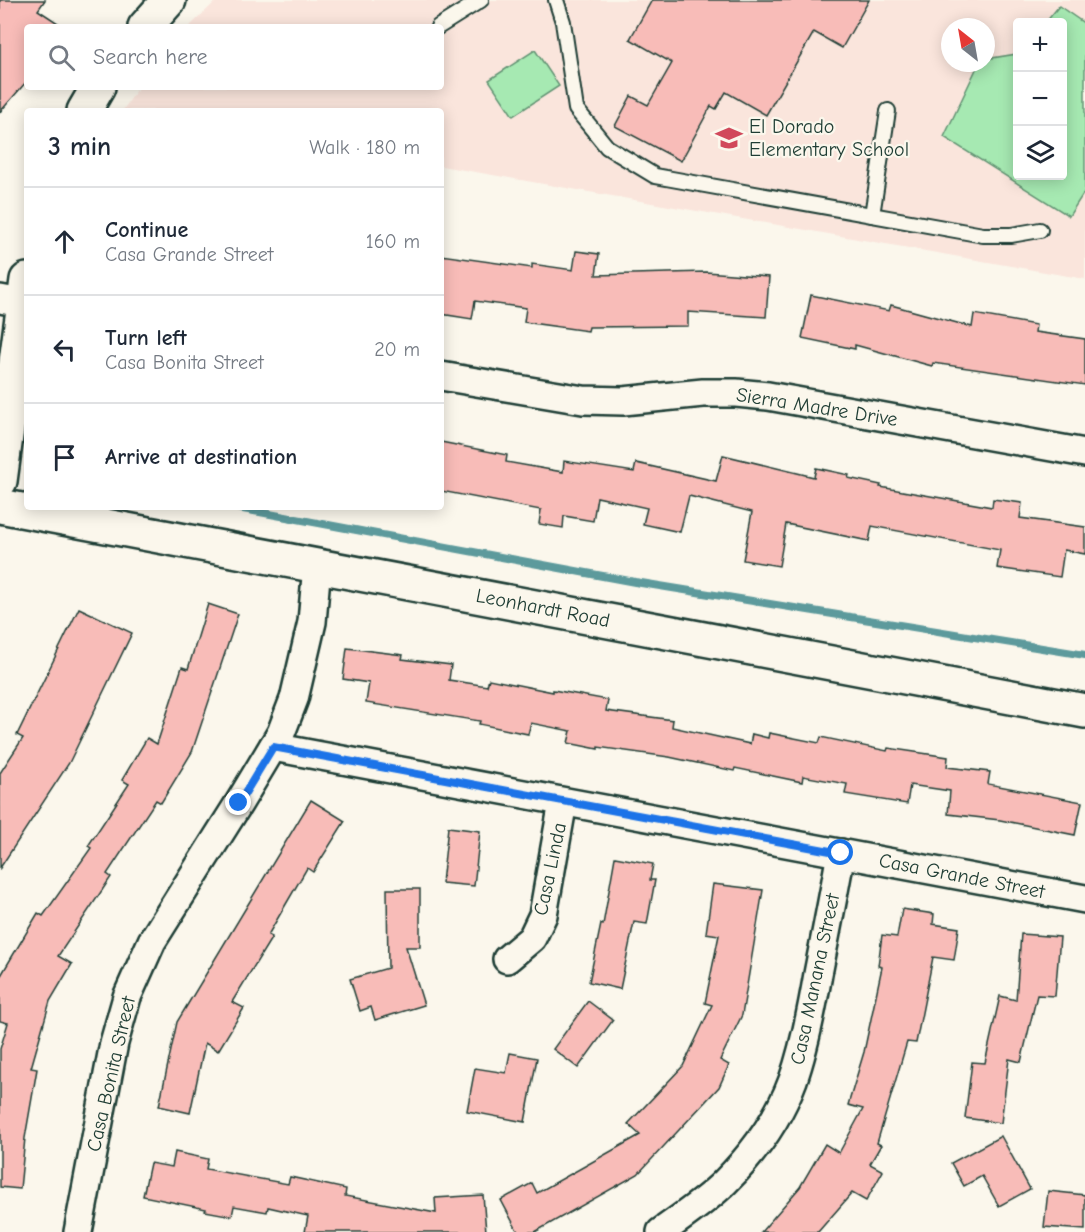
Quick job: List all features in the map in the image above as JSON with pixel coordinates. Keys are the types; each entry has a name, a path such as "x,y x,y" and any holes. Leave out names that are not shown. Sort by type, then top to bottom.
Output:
{"street":[{"path":"148,24 169,0"},
{"path":"86,108 96,90"},
{"path":"0,481 19,296"},
{"name":"Sierra Madre Drive","path":"444,377 583,400 623,401 714,393 768,396 1085,453"},
{"name":"Leonhardt Road","path":"0,506 1085,711"},
{"name":"Casa Bonita Street","path":"78,1232 114,1043 126,997 152,941 281,733 294,699 312,622 317,565"},
{"name":"Casa Grande Street","path":"273,747 1085,899"},
{"name":"Casa Linda","path":"507,959 532,938 543,915 563,802"},
{"name":"Casa Manana Street","path":"661,1232 702,1203 725,1182 746,1159 780,1107 793,1079 809,1023 841,853"}],"lane":[{"path":"443,24 481,0"},
{"path":"556,0 563,22 576,109 607,147 655,176 983,235 1011,235 1040,231"},
{"path":"872,215 888,111"}],"shaded area":[{"name":"El Dorado Elementary School","path":"217,0 1085,0 1085,279 444,167 444,108 124,108 137,90 444,90 444,24 192,24"}],"green space":[{"path":"1059,6 1085,24 1085,191 1069,216 944,137 975,72 995,72 995,58 1013,55 1013,180 1067,180 1067,18 1049,18"},
{"path":"535,50 559,86 513,116 489,80"}],"building":[{"path":"0,0 45,0 38,10 59,24 24,24 24,84 0,112"},
{"path":"652,0 869,0 842,48 814,32 766,115 726,92 716,109 711,106 681,161 615,126 631,96 648,105 672,63 630,39"},
{"path":"576,251 599,254 596,275 706,272 769,277 766,317 688,312 688,326 589,327 588,331 524,322 526,308 475,301 472,319 444,314 444,255 532,268 532,264 573,270"},
{"path":"811,295 889,311 891,305 972,327 974,314 1036,325 1035,332 1085,339 1085,385 933,363 932,366 855,345 855,349 802,338"},
{"path":"444,443 507,455 506,462 563,472 564,461 634,472 636,463 716,481 723,455 814,477 816,468 849,475 848,478 881,485 880,487 992,507 993,499 1022,503 1020,518 1085,527 1085,554 1064,550 1060,577 997,568 1000,550 872,526 869,541 786,524 779,566 743,560 752,512 689,496 680,532 643,524 647,508 597,497 593,521 564,516 563,528 539,524 541,510 444,492"},
{"path":"208,604 238,614 192,752 161,803 156,800 107,874 111,877 58,956 72,964 50,1001 31,1068 37,1069 25,1138 20,1189 0,1187 0,1049 8,1023 0,1021 0,977 38,913 43,916 91,848 88,846 129,784 122,780 147,738 157,744 182,667 188,669"},
{"path":"79,608 132,633 69,763 0,868 0,773 23,738 17,735"},
{"path":"347,648 403,655 402,659 451,665 449,680 487,686 489,679 608,700 606,711 673,720 672,727 750,744 752,734 768,738 769,733 819,743 821,737 887,751 888,748 948,757 947,767 990,772 988,784 1082,802 1075,835 1000,820 948,814 950,791 910,785 907,804 845,794 847,784 803,776 802,782 669,757 598,747 598,749 568,743 571,731 531,723 528,734 479,724 480,721 366,703 369,683 343,679"},
{"path":"311,800 345,821 313,872 307,868 268,935 272,937 232,1002 244,1008 218,1051 205,1043 190,1113 159,1106 177,1022"},
{"path":"448,827 480,831 474,886 442,883"},
{"path":"615,857 653,864 650,880 655,880 647,924 634,922 620,989 589,982 601,924 603,925"},
{"path":"713,884 763,890 742,1015 720,1060 729,1065 719,1087 638,1174 535,1232 518,1232 501,1200 532,1183 537,1193 640,1135 628,1124 683,1066 712,1005 705,1003 719,935 706,933"},
{"path":"387,889 420,889 420,947 406,947 424,1005 375,1020 371,1007 360,1011 350,979 388,968"},
{"path":"902,909 934,914 933,924 959,928 954,960 933,957 916,1043 907,1042 877,1143 881,1145 870,1164 883,1171 866,1201 852,1193 818,1232 761,1232 800,1187 825,1144 839,1153 863,1109 848,1105 864,1052 882,967 878,966 882,935 897,937"},
{"path":"1021,934 1060,937 1055,996 1037,995 1021,1062 1009,1059 1001,1123 965,1118 972,1062 985,1063 1000,996 1016,1000"},
{"path":"588,1001 613,1020 578,1068 553,1049"},
{"path":"510,1053 537,1058 525,1122 467,1111 475,1068 506,1073"},
{"path":"1001,1136 1030,1189 999,1206 982,1176 964,1186 951,1163"},
{"path":"175,1152 208,1159 206,1169 288,1184 290,1177 346,1189 345,1196 436,1213 435,1198 483,1195 486,1232 305,1232 308,1216 268,1207 267,1212 234,1206 232,1216 143,1196 150,1163 172,1167"},
{"path":"1048,1191 1085,1195 1085,1230 1044,1227"}],"waterway":[{"path":"248,510 635,582 1085,655"}],"place":[{"name":"El Dorado Elementary School","path":"729,138"}],"route":[{"path":"239,803 273,747 841,853"}]}
